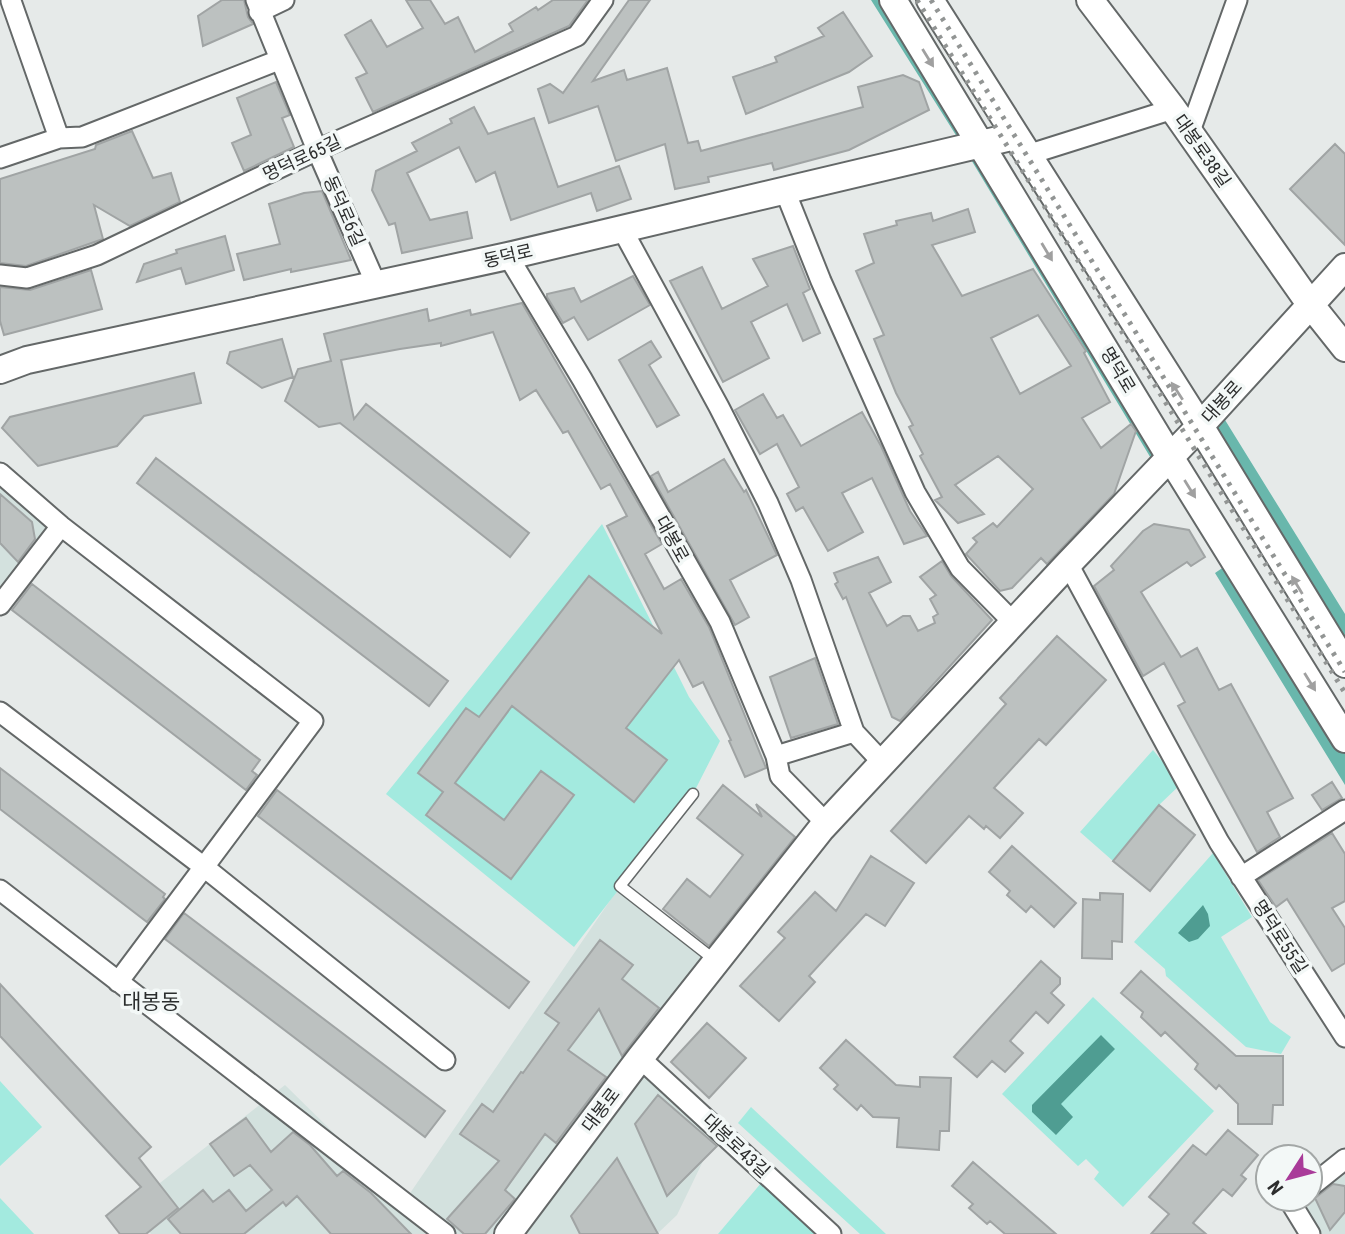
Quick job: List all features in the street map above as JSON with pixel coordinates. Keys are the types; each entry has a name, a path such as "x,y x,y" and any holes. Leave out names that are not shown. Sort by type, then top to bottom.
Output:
{"street":[{"name":"동덕로6길","path":"284,0 258,6 376,285"},
{"name":"명덕로","path":"892,0 1170,457 1345,738"},
{"path":"930,0 1200,426 1345,664"},
{"name":"대봉로38길","path":"1090,0 1173,109 1310,304 1345,348"},
{"path":"1189,134 1237,0"},
{"path":"11,1 59,138"},
{"name":"명덕로65길","path":"0,275 27,278 97,255 317,150 577,36 593,5"},
{"path":"0,158 59,138 82,137 279,60"},
{"path":"1021,146 1173,109"},
{"name":"동덕로","path":"0,370 27,360 508,256 981,144 1021,146"},
{"path":"785,191 821,281 915,492 960,568 1013,622"},
{"path":"622,229 768,503 801,580 854,732 883,762"},
{"name":"대봉로","path":"508,256 582,379 720,622 776,756 780,776 826,822"},
{"name":"대봉로","path":"508,1234 640,1058 826,822 1200,426 1345,267"},
{"path":"0,473 61,526 313,721 118,982"},
{"path":"0,605 61,526"},
{"name":"명덕로55길","path":"1068,564 1216,837 1345,1037"},
{"path":"0,712 204,867 445,1060"},
{"path":"776,756 854,732"},
{"path":"1241,877 1345,810"},
{"path":"0,891 445,1234"},
{"name":"대봉로43길","path":"640,1058 831,1234"},
{"path":"1324,1176 1345,1159"},
{"path":"1297,1213 1310,1234"}],"lane":[{"path":"693,794 620,886 716,962"}],"shaded area":[{"path":"871,0 893,0 1170,457 1158,470 964,148"},
{"path":"1217,407 1345,614 1345,664 1200,426"},
{"path":"0,473 61,526 0,605"},
{"path":"602,524 689,697 720,741 693,794 574,947 386,794"},
{"path":"1234,560 1345,739 1345,785 1215,573"},
{"path":"1153,750 1181,784 1159,805 1113,861 1080,832"},
{"path":"1213,853 1252,917 1221,937 1270,1022 1291,1037 1281,1054 1246,1047 1166,976 1165,969 1134,942"},
{"path":"620,886 716,962 640,1058 718,1130 677,1215 657,1234 151,1234 128,1208 285,1085 404,1202"},
{"path":"1203,905 1210,926 1198,939 1189,942 1178,933"},
{"path":"1093,997 1214,1111 1123,1207 1094,1179 1099,1172 1086,1159 1078,1166 1002,1094"},
{"path":"1101,1035 1115,1049 1061,1104 1073,1117 1056,1135 1032,1112 1032,1105"},
{"path":"0,1081 42,1127 0,1166"},
{"path":"751,1107 886,1234 860,1234 738,1123"},
{"path":"1345,1149 1345,1234 1306,1234 1293,1213 1324,1213 1324,1166"},
{"path":"762,1182 823,1234 718,1234"},
{"path":"0,1198 34,1234 0,1234"}],"building":[{"path":"222,0 244,0 248,17 253,24 203,46 198,16"},
{"path":"406,0 430,0 445,24 458,17 475,52 513,31 509,24 536,7 538,10 553,0 588,0 569,26 373,112 356,78 367,73 345,35 371,20 387,47 423,28"},
{"path":"629,0 650,0 593,81 624,70 627,80 667,68 688,143 698,141 701,151 863,107 858,87 903,75 919,82 929,110 849,150 774,170 772,163 708,177 709,182 675,189 665,144 616,161 598,106 549,123 538,89 550,84 563,93"},
{"path":"843,12 872,56 849,72 746,114 733,77 777,62 775,57 824,36 818,28"},
{"path":"276,82 290,115 282,118 294,147 244,171 232,143 251,135 237,98"},
{"path":"474,107 488,134 534,118 558,187 619,166 631,199 597,211 591,193 511,220 495,172 476,182 459,147 407,173 430,220 467,212 472,238 402,253 395,223 389,225 372,190 376,171 417,151 412,143 452,123 450,119"},
{"path":"132,131 153,178 171,173 180,202 130,226 94,205 103,239 26,266 0,263 0,179 95,149 96,145"},
{"path":"1335,144 1345,154 1345,245 1290,189"},
{"path":"322,191 351,260 291,272 291,269 244,280 237,254 280,244 269,204 304,193"},
{"path":"968,209 975,232 932,245 962,296 1033,269 1086,351 1084,353 1110,402 1082,418 1101,448 1131,424 1136,431 1114,494 1047,564 1041,558 1012,588 1000,591 966,554 977,542 973,538 993,523 997,527 1033,489 998,456 955,485 984,514 958,523 935,500 942,497 920,456 923,454 909,427 913,425 896,393 874,339 884,335 856,271 874,263 864,234 897,225 896,221 931,213 933,221","holes":["1038,315 1071,366 1020,394 991,338"]},
{"path":"225,236 234,270 186,284 181,268 137,282 144,264 177,253 176,250"},
{"path":"793,246 810,289 803,293 820,333 803,341 787,304 751,322 769,358 723,382 670,281 702,267 722,309 768,286 753,259"},
{"path":"91,270 102,309 4,335 0,321 0,287 30,290"},
{"path":"633,276 650,305 588,340 574,317 563,323 547,297 547,294 574,288 581,302"},
{"path":"522,303 662,544 645,554 664,589 681,579 709,627 766,768 745,777 729,741 731,740 703,682 693,687 679,660 626,728 667,760 634,802 512,706 455,783 504,820 541,771 574,795 511,879 426,815 443,792 418,773 466,708 479,717 589,576 662,634 607,526 627,516 610,484 601,489 568,431 563,433 536,390 520,400 493,332 441,346 441,343 341,360 354,419 366,404 529,533 510,557 340,423 319,427 285,401 298,369 331,361 324,334 427,309 429,321 470,310 471,315"},
{"path":"282,339 293,377 262,388 227,363 230,352"},
{"path":"651,341 661,357 649,365 679,415 657,427 619,360"},
{"path":"194,373 201,403 144,416 117,446 38,466 2,428 10,417"},
{"path":"763,394 777,418 783,415 801,446 862,412 881,446 910,511 927,536 904,544 872,478 842,493 863,532 828,551 803,507 796,511 787,494 799,487 777,444 760,454 735,410"},
{"path":"156,458 448,681 429,706 137,483"},
{"path":"724,459 744,492 746,490 777,555 730,580 749,617 735,625 651,476 658,472 668,492"},
{"path":"0,494 32,522 35,539 18,562 0,543"},
{"path":"1154,524 1189,530 1205,557 1191,566 1187,562 1141,592 1181,657 1197,648 1219,690 1231,684 1293,798 1267,812 1280,837 1257,852 1178,706 1185,702 1164,663 1143,676 1094,586 1114,570 1111,566 1143,531"},
{"path":"878,557 891,582 869,593 887,626 903,616 910,616 918,631 935,623 933,617 938,614 930,599 936,595 920,577 942,561 951,576 992,620 900,721 892,717 846,597 843,599 835,584 838,582 834,573"},
{"path":"32,584 260,760 252,771 257,775 246,790 12,610"},
{"path":"1057,636 1106,680 1046,745 1039,739 994,788 1023,813 1000,838 969,816 926,863 891,831 1006,704 1000,698"},
{"path":"815,658 838,724 791,738 770,677"},
{"path":"0,768 165,894 165,899 147,922 0,809"},
{"path":"1332,782 1342,798 1322,810 1312,795"},
{"path":"723,785 762,817 756,804 795,837 709,946 663,909 687,879 710,897 743,855 697,818"},
{"path":"277,790 529,982 509,1008 258,816"},
{"path":"1159,805 1195,835 1150,891 1113,861"},
{"path":"1332,833 1345,854 1345,901 1332,908 1345,928 1345,963 1332,971 1287,899 1276,907 1258,880"},
{"path":"1012,846 1076,903 1054,927 1031,906 1026,912 1007,895 1010,891 989,872"},
{"path":"871,856 914,883 885,926 866,914 809,976 815,982 779,1021 740,986 785,938 778,932 815,892 836,911"},
{"path":"1100,893 1123,894 1122,942 1112,941 1112,959 1082,958 1083,899 1100,900"},
{"path":"184,913 445,1111 425,1137 165,939"},
{"path":"600,940 633,965 622,979 659,1008 622,1056 599,1009 568,1050 606,1077 556,1143 545,1134 505,1190 515,1199 485,1234 464,1234 447,1219 499,1161 460,1134 482,1104 493,1112 521,1072 523,1073 559,1023 545,1013"},
{"path":"1041,961 1060,978 1060,984 1051,993 1064,1005 1048,1023 1036,1012 1010,1041 1023,1053 1005,1072 992,1061 977,1077 954,1057"},
{"path":"1141,971 1236,1056 1283,1056 1283,1105 1273,1105 1272,1124 1238,1124 1238,1104 1219,1085 1216,1089 1195,1069 1198,1064 1165,1032 1161,1036 1141,1017 1143,1012 1121,993"},
{"path":"0,984 151,1147 139,1158 178,1208 146,1234 120,1234 106,1216 141,1187 0,1036"},
{"path":"707,1023 746,1058 709,1098 671,1062"},
{"path":"846,1040 896,1085 920,1087 920,1077 951,1078 949,1131 940,1131 939,1150 897,1147 899,1118 873,1117 861,1105 857,1110 834,1089 838,1085 820,1068"},
{"path":"658,1095 717,1146 667,1196 635,1124"},
{"path":"246,1118 271,1152 293,1132 310,1145 337,1176 343,1171 371,1193 411,1234 331,1234 297,1196 286,1206 283,1202 244,1234 181,1234 168,1219 203,1190 213,1202 229,1190 246,1211 272,1190 250,1165 234,1176 210,1144"},
{"path":"1228,1130 1254,1152 1254,1160 1241,1175 1246,1179 1232,1196 1223,1189 1193,1223 1206,1234 1151,1234 1169,1214 1149,1197 1193,1145 1206,1155"},
{"path":"617,1158 658,1234 580,1234 571,1216"},
{"path":"973,1162 1056,1234 1005,1234 990,1221 987,1224 969,1208 973,1204 952,1186"},
{"path":"1333,1184 1345,1186 1345,1212 1330,1230 1322,1213 1324,1191"}],"railway":[{"path":"917,0 1345,693"},
{"path":"931,0 1345,672"}],"district":[{"name":"대봉동","path":"151,1002"}]}
